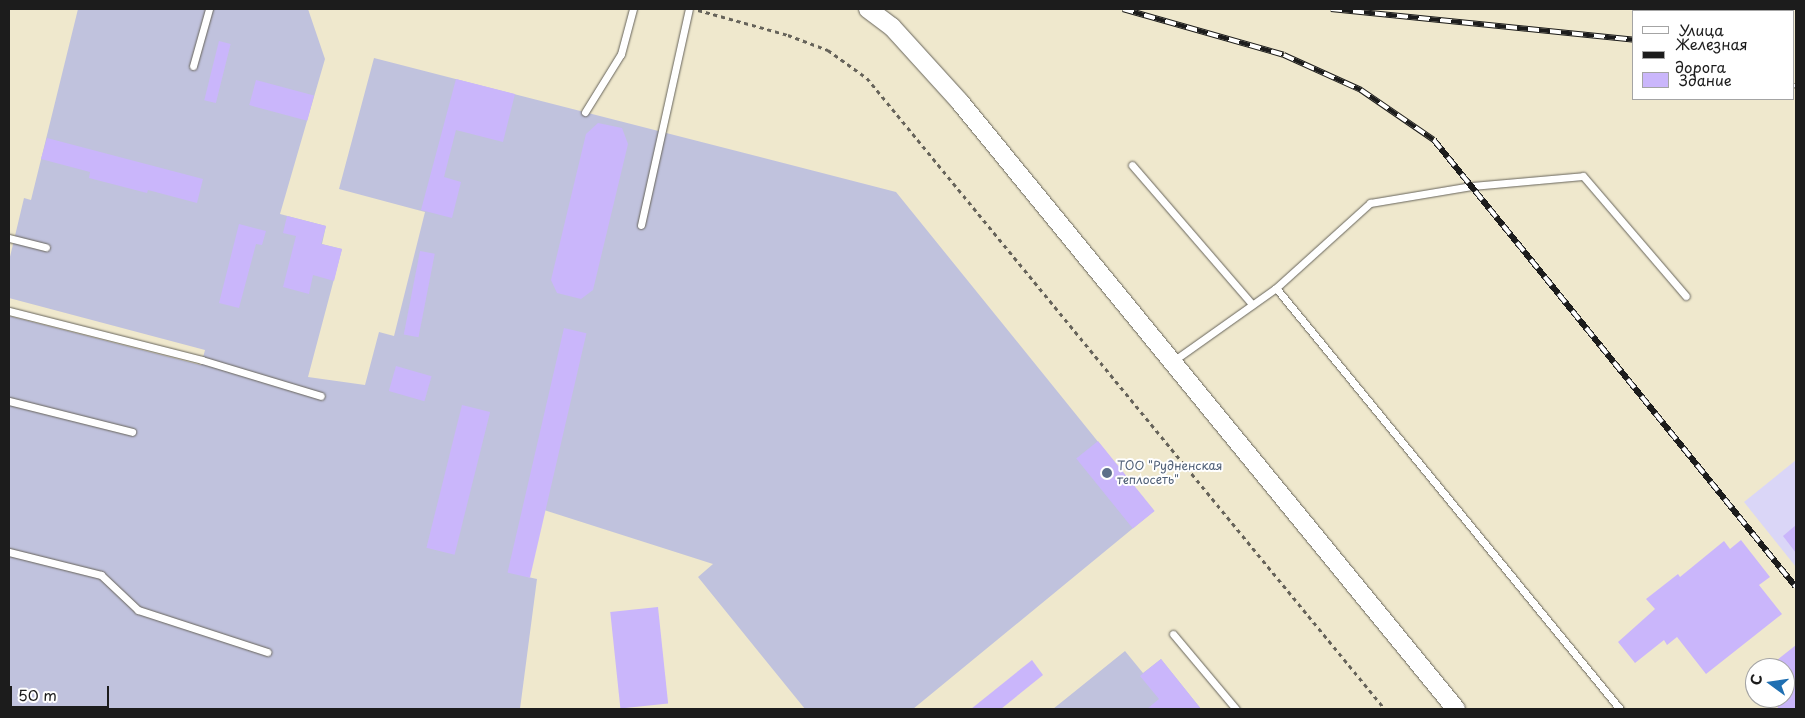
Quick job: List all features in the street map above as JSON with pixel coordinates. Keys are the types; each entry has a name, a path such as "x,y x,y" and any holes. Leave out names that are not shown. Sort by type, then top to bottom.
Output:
{"street":[{"path":"868,9 892,27 960,102 1456,709"}],"lane":[{"path":"193,66 209,9"},
{"path":"585,112 621,54 633,9"},
{"path":"641,225 689,9"},
{"path":"1132,165 1252,304"},
{"path":"1172,362 1276,288 1370,203 1472,186 1583,176 1686,296"},
{"path":"9,238 46,247"},
{"path":"1276,288 1620,709"},
{"path":"9,311 202,360 320,396"},
{"path":"9,401 132,432"},
{"path":"9,552 101,575 138,610 267,652"},
{"path":"1173,634 1236,709"}],"path":[{"path":"694,9 788,35 828,50 867,78 1385,709"}],"shaded area":[{"path":"78,9 308,9 325,59 280,214 326,226 322,244 342,249 308,377 365,385 379,332 394,336 425,212 339,189 374,58 896,192 1154,511 913,709 805,709 698,577 713,564 544,510 528,577 537,579 520,709 9,709 9,316 201,365 205,350 9,298 9,261 24,198 31,200"},
{"path":"1796,460 1796,567 1744,502"},
{"path":"1125,651 1143,673 1161,659 1201,709 1053,709"}],"building":[{"path":"219,41 231,44 216,103 204,100"},
{"path":"456,79 515,94 503,142 456,130 444,177 461,182 452,218 421,210"},
{"path":"256,80 314,96 307,121 249,105"},
{"path":"598,123 622,128 628,144 593,290 581,299 557,293 551,280 586,134"},
{"path":"47,138 203,179 197,203 148,190 147,193 89,178 90,172 41,159"},
{"path":"287,216 326,226 321,244 342,249 334,281 313,275 309,294 283,287 296,236 283,233"},
{"path":"239,224 266,231 262,245 256,244 239,308 219,303"},
{"path":"420,251 435,254 419,337 404,334"},
{"path":"564,328 586,333 530,578 508,573"},
{"path":"396,366 432,376 424,401 389,391"},
{"path":"462,405 490,412 455,555 426,548"},
{"path":"1098,441 1155,511 1133,529 1076,459"},
{"path":"1796,525 1796,553 1783,536"},
{"path":"1741,540 1770,577 1759,585 1782,614 1706,674 1677,637 1667,645 1664,640 1635,663 1618,642 1655,609 1646,599 1678,574 1680,577 1724,541 1730,549"},
{"path":"658,607 668,703 620,708 610,612"},
{"path":"1796,645 1796,709 1778,708 1795,708 1795,658 1780,658"},
{"path":"1161,659 1201,709 1147,709 1159,699 1140,676"},
{"path":"1032,660 1043,675 1001,709 971,709"}],"railway":[{"path":"1123,9 1284,55 1361,90 1434,140 1796,587"},
{"path":"1331,9 1632,40"}],"place":[{"name":"ТОО \"Рудненская теплосеть\"","path":"1107,473"}]}
